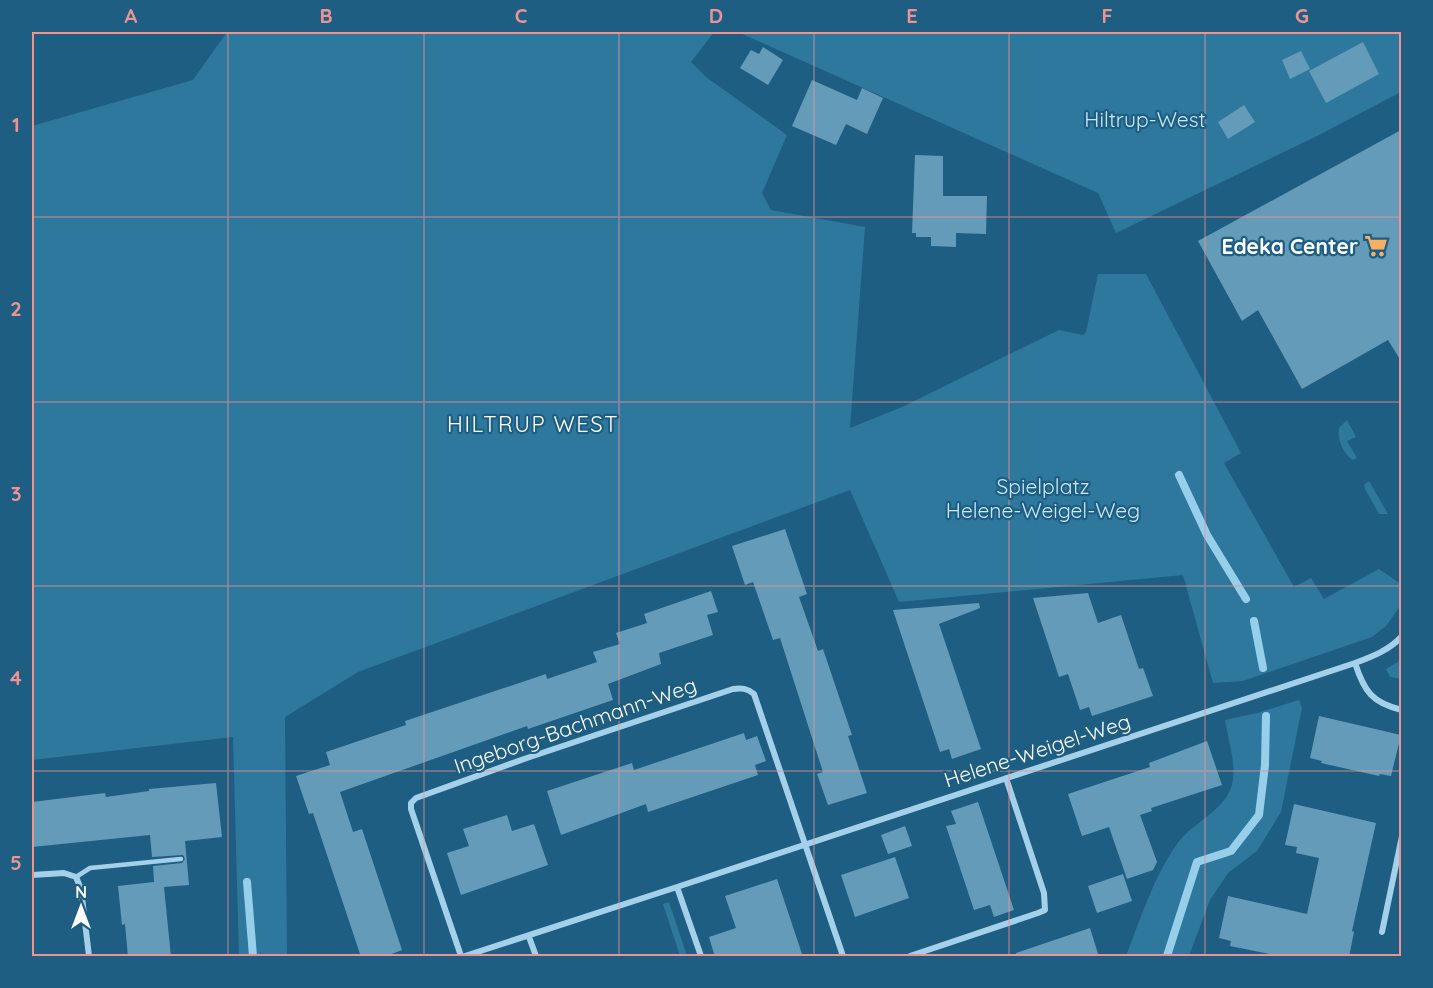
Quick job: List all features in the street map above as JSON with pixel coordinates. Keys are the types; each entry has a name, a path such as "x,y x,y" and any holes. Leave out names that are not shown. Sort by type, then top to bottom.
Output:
{"street":[{"name":"Helene-Weigel-Weg","path":"465,957 1355,663 1396,643 1401,636"},
{"path":"1355,663 1373,699 1384,706 1401,710"},
{"name":"Ingeborg-Bachmann-Weg","path":"460,957 411,809 411,803 416,798 524,759 722,693 742,688 754,694 805,845"},
{"path":"910,957 1045,909 1044,893 1006,778"},
{"path":"1382,932 1401,836"},
{"path":"805,845 843,957"},
{"path":"32,875 64,873 76,877 81,889 88,957"},
{"path":"677,887 700,957"},
{"path":"529,937 536,957"}],"lane":[{"path":"76,877 90,868 181,859"}],"green space":[{"name":"Spielplatz Helene-Weigel-Weg","path":"227,32 714,32 691,62 706,77 787,135 762,193 771,210 865,227 850,428 902,407 1059,330 1083,335 1086,332 1098,274 1146,274 1241,453 1224,463 1294,587 1311,578 1324,599 1379,569 1401,584 1401,605 1386,626 1372,637 1243,681 1213,683 1183,575 899,602 850,490 358,672 285,717 287,956 239,956 233,737 32,760 32,126 193,80"},
{"name":"Hiltrup-West","path":"738,32 1401,32 1401,92 1317,136 1116,233 1098,193"},
{"path":"1347,420 1356,437 1347,441 1357,458 1353,460 1344,450 1339,437 1339,428"},
{"path":"1369,481 1388,514 1379,514 1365,489 1364,485"},
{"path":"1401,660 1401,679 1390,677 1386,669"},
{"path":"1299,700 1302,708 1281,812 1257,851 1228,873 1210,900 1189,956 1126,956 1161,870 1177,844 1221,804 1231,788 1233,762 1225,720"},
{"path":"669,902 687,956 680,956 663,904"}],"building":[{"path":"1363,42 1379,74 1326,103 1309,71"},
{"path":"763,47 783,60 768,85 740,68 751,50 759,54"},
{"path":"1301,51 1310,69 1290,79 1282,60"},
{"path":"812,80 857,100 862,88 883,98 867,134 846,124 836,145 792,126"},
{"path":"1244,105 1255,122 1228,139 1218,122"},
{"path":"1401,130 1401,361 1388,340 1302,389 1258,310 1242,321 1198,241"},
{"path":"915,155 943,156 943,196 987,196 986,234 956,233 956,247 931,246 931,237 916,237 916,233 912,233"},
{"path":"785,529 807,594 799,597 818,651 823,649 852,735 848,736 867,793 828,805 817,774 823,772 780,638 773,640 753,582 745,585 732,546"},
{"path":"711,591 718,612 707,615 713,635 659,653 661,664 608,684 613,700 528,729 527,726 340,792 353,832 362,829 402,950 384,957 361,957 313,813 309,814 296,776 330,765 326,752 406,725 405,721 546,674 547,679 597,662 593,652 620,644 616,633 647,623 644,614"},
{"path":"1088,593 1098,623 1121,615 1139,669 1143,668 1153,696 1092,716 1089,707 1080,710 1068,674 1059,677 1033,598"},
{"path":"979,603 980,608 939,624 981,749 952,759 949,749 940,752 893,610"},
{"path":"1319,716 1401,735 1391,776 1380,774 1379,776 1321,763 1322,761 1310,758"},
{"path":"744,733 746,740 757,736 766,761 755,765 758,775 648,812 646,804 561,835 547,791 632,763 634,770"},
{"path":"1207,741 1222,785 1151,808 1152,811 1140,815 1157,862 1153,870 1127,879 1109,827 1082,836 1068,794 1150,767 1149,763"},
{"path":"216,783 222,837 185,841 189,885 164,887 171,957 128,957 118,886 154,882 153,866 182,863 185,859 183,855 152,857 150,835 32,847 32,802 105,793 106,797 149,791 149,789"},
{"path":"978,802 1014,910 994,917 990,905 974,910 946,826 956,824 951,811"},
{"path":"1294,804 1376,823 1352,931 1354,932 1349,957 1285,957 1230,946 1231,941 1219,938 1228,896 1307,914 1319,858 1296,853 1297,847 1285,845"},
{"path":"507,815 512,831 534,824 548,865 461,895 447,853 469,846 463,829"},
{"path":"905,826 912,846 888,854 881,835"},
{"path":"895,857 909,898 855,917 841,875"},
{"path":"1123,874 1132,901 1097,913 1088,886"},
{"path":"777,879 803,957 715,957 709,937 736,928 725,896"},
{"path":"1090,928 1099,957 1016,957 1016,953"}],"waterway":[{"path":"1179,475 1207,535 1246,599"},
{"path":"1254,621 1263,668"},
{"path":"1167,956 1197,862 1231,851 1259,815 1265,765 1266,716"},
{"path":"247,882 253,956"}],"place":[{"name":"Edeka Center","path":"1376,246"}],"district":[{"name":"HILTRUP WEST","path":"533,424"}]}
